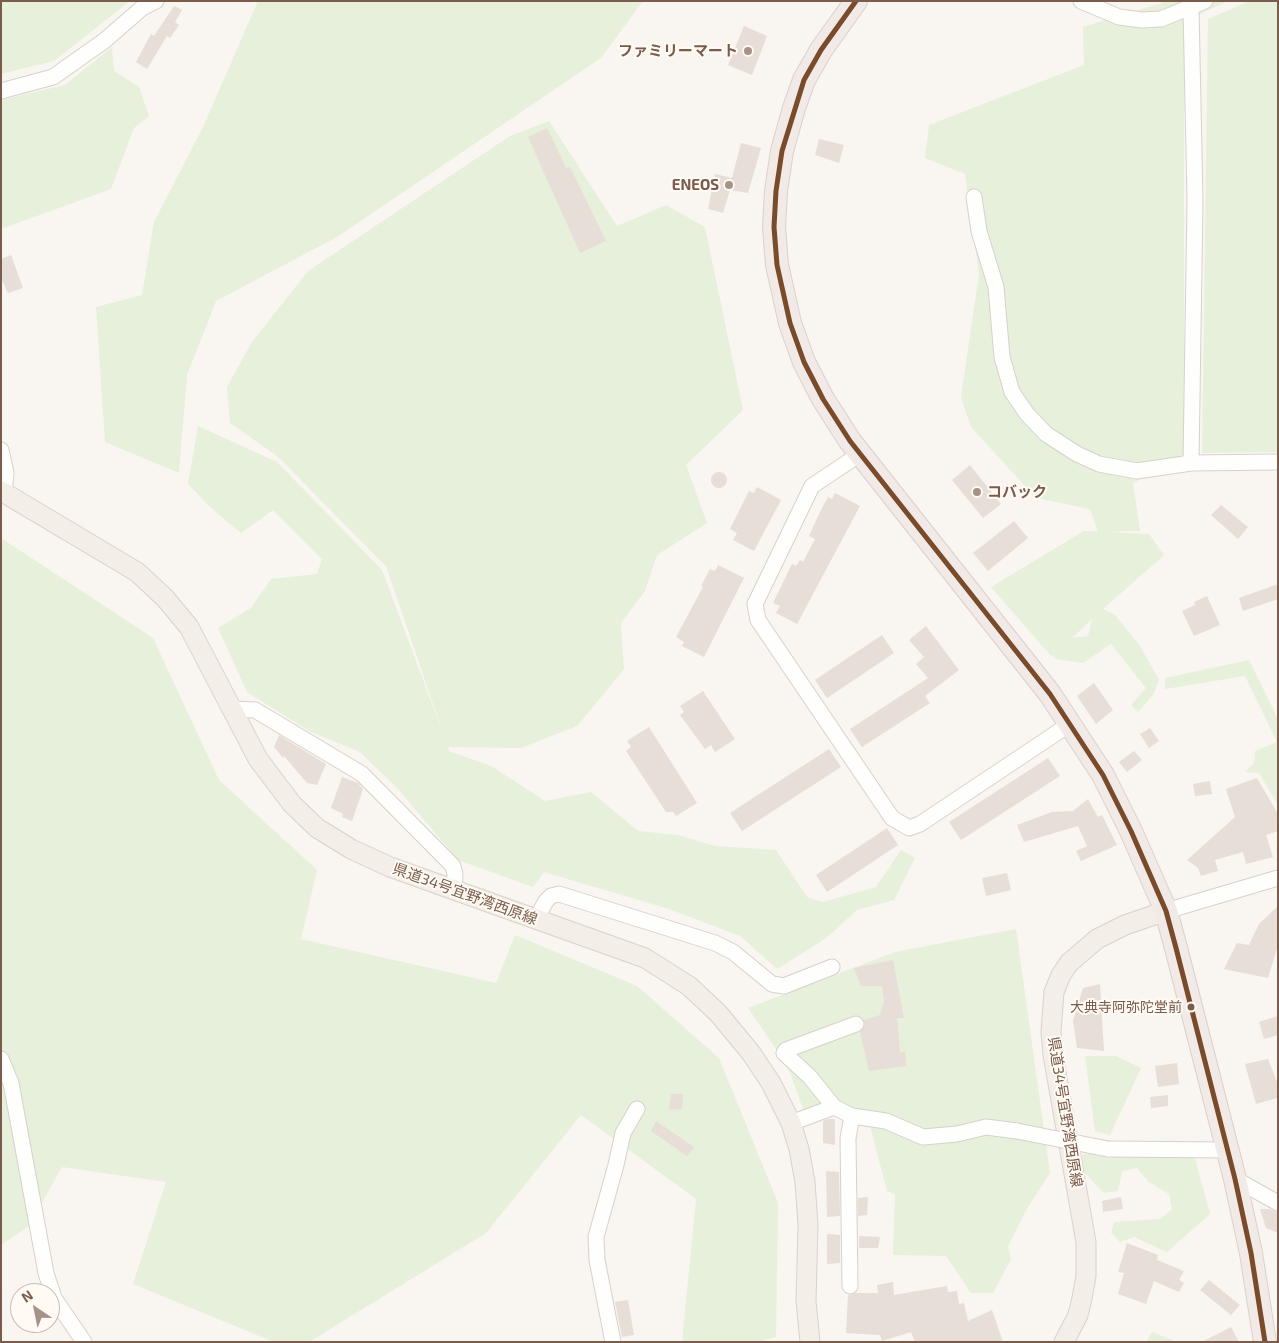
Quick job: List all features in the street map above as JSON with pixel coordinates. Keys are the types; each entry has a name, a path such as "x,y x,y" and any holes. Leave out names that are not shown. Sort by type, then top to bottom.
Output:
{"highway":[{"path":"856,1 821,50 804,80 782,151 776,191 774,227 777,265 782,294 804,362 823,398 860,454 1050,694 1103,775 1145,861 1166,911 1235,1180 1251,1254 1266,1342"}],"main road":[{"name":"県道34号宜野湾西原線","path":"2,492 137,572 165,598 189,628 258,758 275,784 316,828 351,849 390,868 645,958 689,986 730,1026 771,1083 791,1123 799,1149 805,1182 808,1225 806,1301 810,1342"},
{"name":"県道34号宜野湾西原線","path":"1064,1342 1078,1315 1086,1276 1086,1250 1053,1055 1051,1032 1054,992 1069,963 1097,939 1126,925 1166,911"}],"street":[{"path":"1,92 53,77 104,41 142,8 156,1"},
{"path":"1080,1 1119,17 1142,20 1161,19 1205,1"},
{"path":"1191,8 1195,210 1191,463"},
{"path":"974,197 978,231 996,287 1002,357 1012,392 1026,414 1046,434 1077,454 1099,464 1137,471 1191,463 1278,462"},
{"path":"1,450 6,473 2,492"},
{"path":"860,454 812,486 755,604 758,620 892,818 909,828 920,824 1070,724"},
{"path":"233,709 255,710 362,774 453,866 456,874 454,891"},
{"path":"1166,911 1278,878"},
{"path":"536,919 546,901 551,896 559,894 715,943 733,952 772,984 784,986 832,967"},
{"path":"856,1024 786,1050 784,1053 810,1077 834,1107 852,1116 886,1121 923,1137 957,1134 986,1127 1017,1131 1108,1149 1227,1150"},
{"path":"1,1059 12,1083 46,1273 54,1298 84,1342"},
{"path":"791,1123 834,1107"},
{"path":"613,1342 597,1260 596,1237 623,1133 637,1109"},
{"path":"850,1286 848,1138 852,1116"},
{"path":"1235,1180 1278,1203"}],"green space":[{"path":"1,1 130,1 54,61 1,74"},
{"path":"258,1 643,1 601,58 337,237 216,301 187,375 179,473 105,442 96,307 142,295 154,222 203,127"},
{"path":"1168,1 1228,1 1184,22 1184,457 1133,483 1140,531 1108,532 1149,534 1164,555 1103,609 1115,615 1140,646 1159,680 1153,695 1138,712 1131,705 1146,688 1111,644 1083,663 1056,659 1053,655 1051,656 991,587 1084,531 1098,531 1090,509 1036,498 971,427 961,397 979,274 965,174 925,158 929,125 1084,65 1083,27","holes":["1092,619 1088,636 1072,638"]},
{"path":"1250,1 1278,1 1278,452 1202,453 1208,19"},
{"path":"112,47 114,71 139,87 149,116 134,128 111,189 1,229 1,100 65,85"},
{"path":"549,121 617,226 666,205 705,227 743,410 686,465 707,523 657,555 645,591 621,623 624,669 577,726 521,748 448,747 449,751 491,766 545,801 591,792 638,831 678,835 715,846 776,850 807,897 823,902 876,887 901,850 915,858 894,900 857,910 825,939 777,969 740,936 669,909 544,872 533,887 458,860 397,788 360,752 309,731 247,692 218,628 251,608 271,579 317,574 322,559 273,510 241,533 210,507 188,484 198,426 277,462 382,570 444,736 386,566 277,456 230,423 227,387 252,342 308,271 510,136"},
{"path":"1,538 153,638 219,780 317,870 301,939 496,983 515,935 637,986 719,1058 778,1203 776,1337 757,1342 682,1342 696,1199 581,1115 486,1233 309,1342 274,1342 133,1284 166,1182 62,1167 29,1226 1,1245"},
{"path":"1249,660 1278,719 1278,805 1259,773 1245,772 1254,763 1255,751 1277,742 1245,676 1165,689 1165,678"},
{"path":"1016,929 1050,1173 1025,1212 1008,1247 1011,1259 993,1293 971,1293 946,1256 893,1255 895,1194 887,1191 870,1126 836,1113 805,1114 787,1065 748,1008 895,952"},
{"path":"1085,1056 1116,1056 1141,1068 1110,1135 1095,1131"},
{"path":"1082,1154 1146,1154 1195,1158 1210,1214 1167,1252 1134,1237 1120,1242 1111,1233 1114,1222 1160,1219 1172,1209 1169,1194 1149,1182 1137,1168 1122,1171 1118,1191 1104,1193 1081,1169"},
{"path":"1152,1332 1177,1342 1146,1342"}],"building":[{"path":"174,6 182,10 175,22 179,25 170,38 167,36 147,69 136,62 151,34 154,36"},
{"name":"ファミリーマート","path":"744,26 767,36 752,75 728,65"},
{"path":"547,128 566,168 570,167 606,241 580,253 528,137"},
{"path":"819,139 844,145 839,163 815,155"},
{"path":"741,143 761,148 748,193 730,190 723,213 708,209 715,174 732,178"},
{"path":"11,255 23,288 8,293 1,278 1,259"},
{"name":"コバック","path":"970,465 1001,504 983,518 952,480"},
{"path":"719,472 725,474 727,480 725,486 719,488 713,486 711,480 713,474"},
{"path":"757,487 781,500 754,551 733,540 737,533 730,529 749,491 754,493"},
{"path":"835,493 860,506 797,624 776,613 780,606 773,603 792,564 796,566 800,560 803,562 815,539 809,536 819,514 828,497 832,499"},
{"path":"1221,505 1248,527 1238,539 1211,515"},
{"path":"1014,521 1028,538 988,571 973,553"},
{"path":"718,565 744,578 704,657 682,646 684,642 676,637 703,587 701,586 710,569 715,571"},
{"path":"1278,584 1278,599 1243,611 1239,598"},
{"path":"1207,596 1220,625 1194,636 1182,611 1195,605 1194,602"},
{"path":"926,626 959,670 925,696 930,703 862,747 850,729 928,678 916,664 924,657 909,640"},
{"path":"882,635 894,653 827,698 815,680"},
{"path":"1094,683 1113,710 1096,724 1077,696"},
{"path":"703,691 735,739 715,752 711,745 705,749 680,715 684,712 680,706"},
{"path":"649,727 697,803 676,816 673,812 666,812 626,751 631,747 627,741"},
{"path":"1150,728 1159,741 1149,748 1140,734"},
{"path":"279,735 326,764 317,785 307,783 274,747"},
{"path":"829,749 841,767 742,831 730,813"},
{"path":"1134,751 1142,760 1127,772 1119,762"},
{"path":"1048,758 1060,776 961,840 949,822"},
{"path":"342,777 358,783 363,789 352,821 342,817 343,814 331,808"},
{"path":"1257,778 1278,814 1278,831 1266,835 1273,857 1246,864 1243,852 1215,860 1218,871 1201,876 1198,868 1187,860 1235,817 1226,789"},
{"path":"1210,781 1212,794 1195,796 1193,784"},
{"path":"1088,799 1098,817 1102,815 1117,845 1081,861 1076,851 1087,846 1078,826 1024,842 1017,825 1052,812 1073,811"},
{"path":"887,828 898,845 827,892 816,875"},
{"path":"1007,873 1011,890 986,896 982,878"},
{"path":"1278,906 1278,945 1268,978 1224,969 1237,943 1249,945 1259,924"},
{"path":"893,960 904,1018 897,1018 900,1053 905,1051 906,1066 869,1071 860,1032 865,1026 864,1020 880,1015 884,1001 882,986 861,986 854,968"},
{"path":"1100,984 1104,1051 1077,1048 1073,1021 1083,988"},
{"path":"1278,1016 1278,1035 1264,1039 1259,1022"},
{"path":"1268,1059 1277,1082 1277,1098 1256,1104 1245,1064"},
{"path":"1177,1063 1179,1084 1158,1087 1155,1066"},
{"path":"671,1094 683,1094 682,1109 669,1110"},
{"path":"1168,1095 1168,1106 1151,1108 1150,1097"},
{"path":"835,1119 835,1145 823,1143 823,1121"},
{"path":"656,1121 694,1147 687,1156 651,1131"},
{"path":"826,1171 839,1172 840,1216 827,1217"},
{"path":"868,1197 867,1215 858,1216 858,1198"},
{"path":"1121,1197 1123,1209 1103,1212 1102,1201"},
{"path":"1260,1209 1278,1212 1278,1233 1266,1228"},
{"path":"827,1234 840,1235 840,1263 827,1264"},
{"path":"859,1236 880,1237 878,1248 859,1248"},
{"path":"1127,1243 1158,1255 1157,1260 1184,1271 1179,1280 1184,1283 1179,1292 1154,1281 1146,1304 1118,1294 1124,1273 1118,1272"},
{"path":"1209,1280 1240,1305 1231,1315 1200,1290"},
{"path":"893,1282 894,1295 947,1286 948,1292 957,1291 959,1304 964,1303 968,1321 992,1310 1003,1342 915,1342 911,1332 882,1341 880,1335 846,1333 848,1295 878,1293 877,1285"},
{"path":"628,1300 634,1335 622,1337 615,1302"},
{"path":"1231,1327 1239,1342 1202,1342"}],"transit line":[{"path":"856,1 821,50 804,80 782,151 776,191 774,227 777,265 790,323 804,362 823,399 850,441 1050,694 1103,775 1131,831 1166,911 1176,948 1235,1179 1251,1253 1265,1342"}],"place":[{"name":"ファミリーマート","path":"748,51"},
{"name":"ENEOS","path":"729,185"},
{"name":"コバック","path":"977,492"},
{"name":"大典寺阿弥陀堂前","path":"1191,1007"}]}
